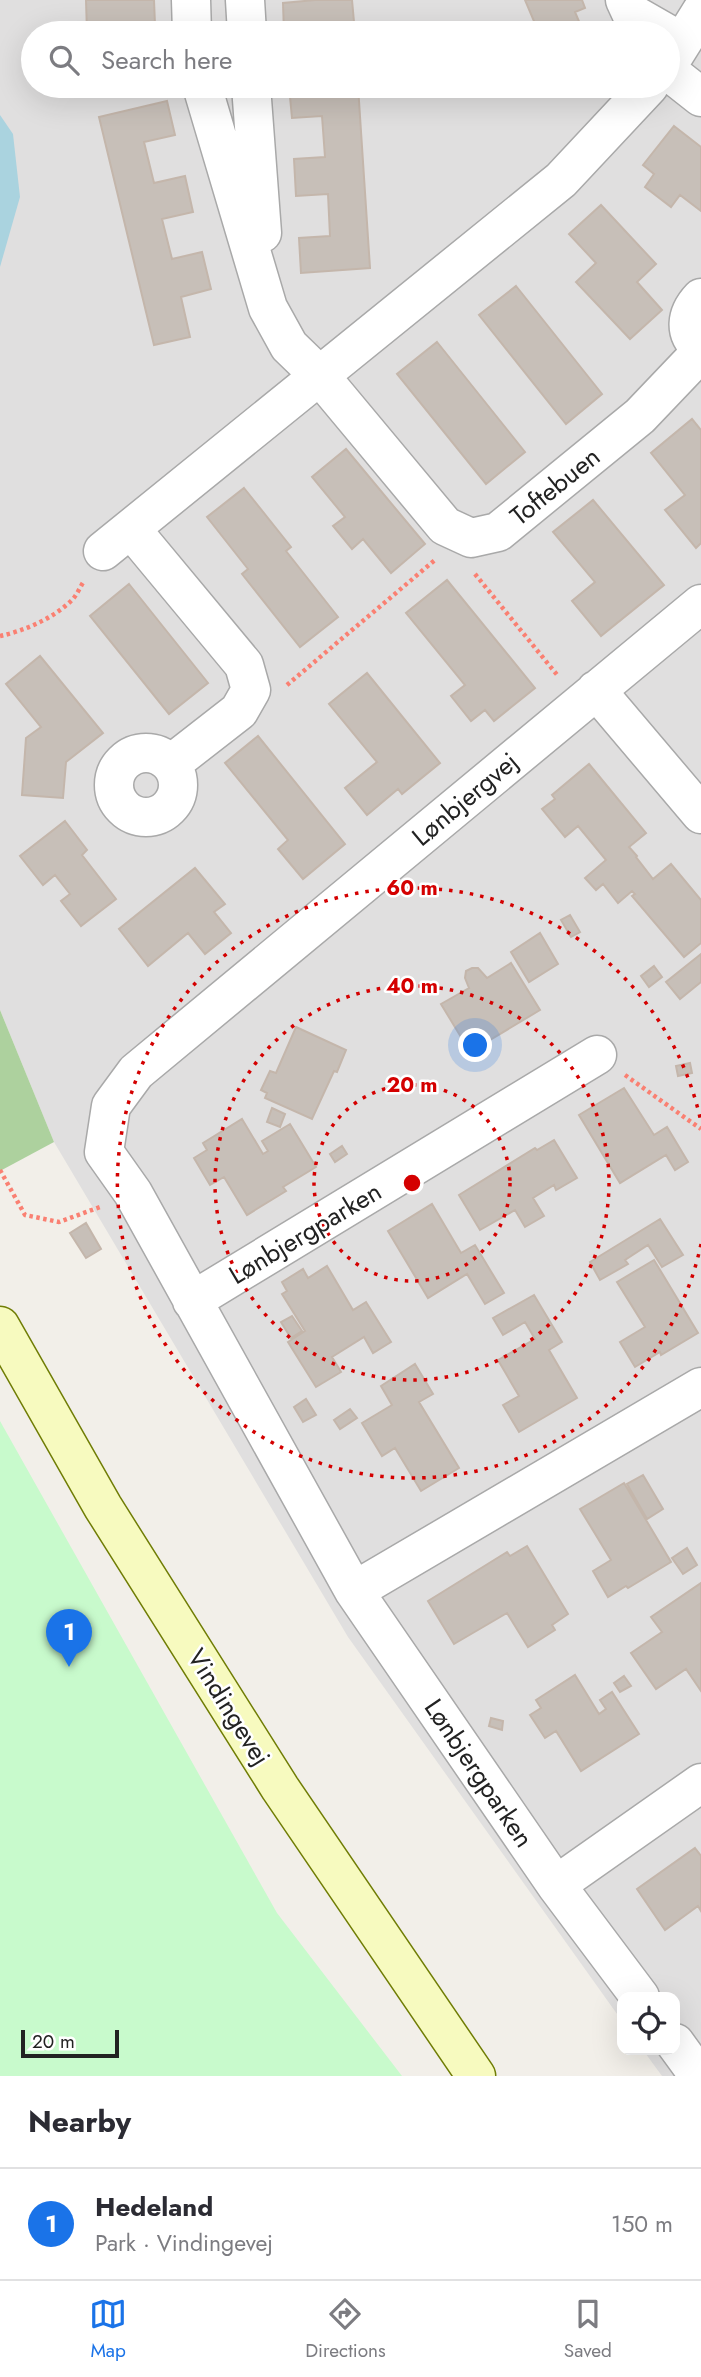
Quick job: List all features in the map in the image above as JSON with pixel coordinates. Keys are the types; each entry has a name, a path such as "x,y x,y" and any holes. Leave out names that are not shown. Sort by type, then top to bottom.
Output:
{"main road":[{"name":"Vindingevej","path":"0,1326 103,1507 272,1776 477,2076"}],"street":[{"path":"191,0 192,21"},
{"path":"245,0 246,21"},
{"path":"625,0 631,13 643,21"},
{"path":"680,53 701,97"},
{"path":"206,98 268,308 289,346 320,376 445,526 468,537"},
{"path":"252,98 268,308"},
{"path":"171,764 239,711 251,690 244,665 117,540 561,180 638,98"},
{"name":"Toftebuen","path":"468,537 498,532 640,416 701,350 689,331 688,318 701,298"},
{"name":"Lønbjergvej","path":"104,1152 111,1106 136,1072 701,604"},
{"path":"588,697 701,814"},
{"name":"Lønbjergparken","path":"192,1301 597,1055"},
{"name":"Lønbjergparken","path":"104,1152 133,1193 354,1591 556,1885 636,1992"},
{"path":"354,1591 701,1387"},
{"path":"556,1885 701,1783"},
{"path":"680,2050 699,2076"}],"path":[{"path":"251,690 285,685 468,537"},
{"path":"468,537 472,571 588,697"},
{"path":"0,636 16,633 73,600 117,540"},
{"path":"597,1055 701,1129"},
{"path":"0,1170 25,1215 59,1222 133,1193"}],"shaded area":[{"path":"0,0 701,0 701,2076 662,2076 647,2055 680,2055 680,1992 617,1992 617,2014 348,1637 54,1142 0,1010"}],"green space":[{"path":"0,1010 54,1142 0,1171"},
{"path":"0,1421 277,1913 402,2076 0,2076"}],"water":[{"path":"0,115 13,134 20,197 0,267"}],"building":[{"path":"86,0 154,0 155,21 87,21"},
{"path":"352,0 354,21 284,21 283,3"},
{"path":"525,0 582,0 585,8 575,12 579,21 534,21"},
{"path":"290,98 359,98 370,268 301,273 299,238 330,236 328,194 296,196 294,159 325,157 322,116 292,118"},
{"path":"167,101 175,135 144,142 154,183 185,176 193,212 162,219 172,259 202,252 211,289 181,297 190,337 154,345 99,117"},
{"path":"674,126 701,147 701,211 680,195 671,207 645,187 654,174 643,165"},
{"path":"601,205 656,264 637,282 662,310 630,339 576,282 596,263 569,234"},
{"path":"516,286 602,394 566,424 479,315"},
{"path":"437,342 525,452 486,484 397,374"},
{"path":"692,419 701,430 701,543 696,548 665,510 685,495 651,453"},
{"path":"346,449 425,544 391,573 363,539 352,549 333,526 345,517 312,477"},
{"path":"244,488 291,547 286,551 338,617 300,647 242,574 248,569 207,517"},
{"path":"593,500 664,585 601,636 572,601 595,582 553,532"},
{"path":"447,580 535,688 494,721 485,710 471,721 451,696 465,685 406,613"},
{"path":"129,584 208,683 169,714 90,616"},
{"path":"40,656 103,733 66,762 63,798 22,795 26,738 41,727 6,684"},
{"path":"367,673 440,763 402,794 398,789 367,815 345,788 377,762 329,704"},
{"path":"258,736 345,844 303,879 278,849 288,840 225,763"},
{"path":"589,764 646,833 629,847 653,879 671,864 701,900 701,943 684,957 632,896 635,894 632,891 618,903 603,884 596,890 585,878 606,860 578,826 565,837 542,809 555,799 552,795"},
{"path":"65,821 87,850 82,855 116,899 81,926 61,901 70,894 55,875 43,885 20,856"},
{"path":"195,868 225,904 214,912 231,933 205,954 188,933 148,966 119,929"},
{"path":"570,915 580,932 571,937 561,920"},
{"path":"540,933 558,964 529,982 511,952"},
{"path":"701,954 701,982 680,999 666,982"},
{"path":"511,963 540,1010 470,1052 441,1004 469,988 465,978 466,971 478,968 487,978"},
{"path":"654,966 662,977 649,987 641,976"},
{"path":"296,1027 346,1050 312,1119 265,1098 267,1093 261,1090 270,1071 276,1073"},
{"path":"690,1063 692,1073 678,1076 676,1066"},
{"path":"624,1088 654,1135 667,1127 688,1162 675,1170 666,1155 620,1183 579,1115"},
{"path":"272,1108 285,1114 280,1127 267,1122"},
{"path":"242,1119 263,1154 268,1151 262,1141 290,1124 316,1167 283,1187 286,1191 247,1215 224,1177 210,1185 194,1158 207,1150 203,1143"},
{"path":"554,1140 577,1178 556,1190 554,1185 533,1198 544,1216 525,1227 515,1210 480,1230 459,1195 535,1148 537,1150"},
{"path":"342,1146 347,1154 335,1162 330,1154"},
{"path":"432,1204 461,1253 475,1245 504,1293 485,1304 467,1274 428,1298 388,1231"},
{"path":"660,1219 683,1255 662,1267 648,1245 625,1260 628,1264 600,1280 590,1262"},
{"path":"86,1223 101,1249 86,1258 70,1233"},
{"path":"654,1260 698,1333 635,1367 620,1342 645,1327 617,1282"},
{"path":"327,1266 353,1310 366,1302 391,1342 373,1353 364,1337 332,1357 341,1372 316,1387 288,1342 305,1331 282,1294 287,1291 282,1282 303,1269 308,1278"},
{"path":"534,1295 562,1342 549,1350 577,1398 519,1432 503,1405 519,1396 498,1360 535,1339 525,1322 503,1335 493,1318"},
{"path":"292,1316 302,1331 291,1338 281,1322"},
{"path":"415,1364 433,1394 419,1402 459,1468 421,1491 395,1448 382,1456 362,1423 392,1405 381,1386"},
{"path":"306,1399 316,1415 303,1422 294,1407"},
{"path":"350,1409 357,1418 340,1429 334,1420"},
{"path":"643,1475 663,1509 647,1519 627,1484"},
{"path":"624,1483 671,1562 608,1597 593,1571 611,1560 580,1509"},
{"path":"527,1546 568,1614 552,1625 555,1630 528,1647 507,1613 454,1644 428,1601 507,1552 510,1556"},
{"path":"687,1548 697,1565 683,1574 672,1558"},
{"path":"701,1583 701,1691 686,1669 656,1689 631,1653 662,1632 651,1617"},
{"path":"575,1675 599,1714 606,1709 600,1700 612,1692 639,1734 581,1771 556,1731 545,1738 530,1715 541,1708 536,1700"},
{"path":"624,1676 631,1686 620,1692 614,1683"},
{"path":"491,1718 503,1721 502,1730 489,1726"},
{"path":"695,1848 701,1856 701,1911 698,1906 665,1930 637,1889"}],"place":[{"name":"Hedeland","path":"69,1667"}]}
